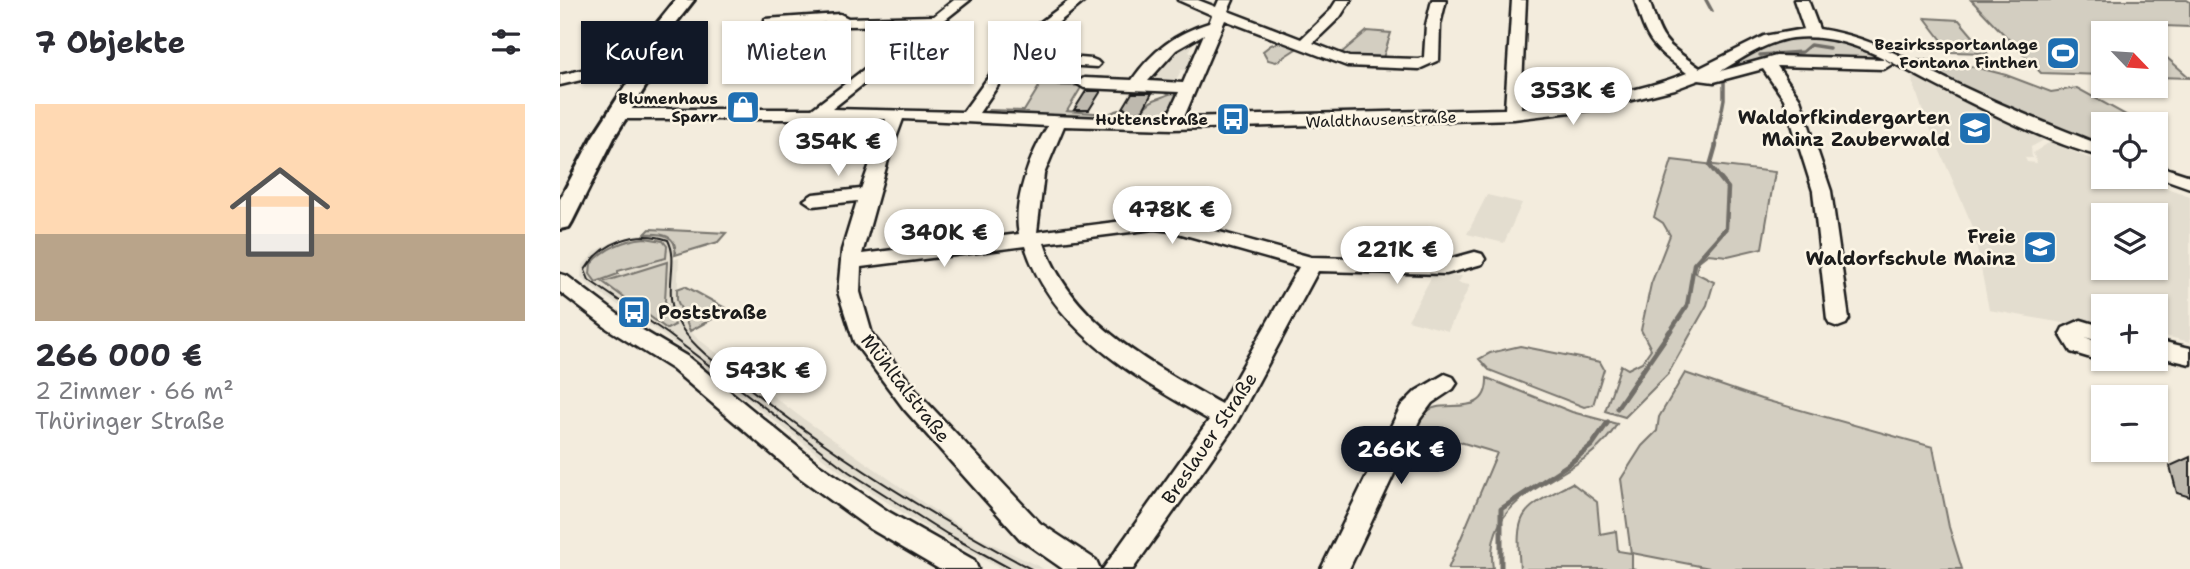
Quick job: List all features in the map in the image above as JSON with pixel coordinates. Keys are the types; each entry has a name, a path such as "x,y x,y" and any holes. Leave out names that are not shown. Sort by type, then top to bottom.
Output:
{"main road":[{"path":"668,21 685,0"},
{"path":"560,222 604,136 620,114 636,84"}],"street":[{"path":"817,113 963,0"},
{"path":"1051,21 1079,0"},
{"path":"1185,0 1355,62 1429,63 1439,0"},
{"path":"1304,44 1335,14 1344,0"},
{"path":"1514,114 1512,99 1519,0"},
{"path":"1642,0 1651,32 1661,47 1699,75 1714,77 1767,63 1884,64"},
{"path":"1801,0 1813,33"},
{"path":"1138,85 1151,62 1164,49 1221,13"},
{"path":"1173,124 1221,13"},
{"path":"788,21 840,18 844,21"},
{"path":"851,22 937,20"},
{"name":"Waldthausenstraße","path":"620,114 898,114 1173,124 1514,114 1612,101 1669,86 1699,75 1776,37 1813,33 1872,46 2022,120 2091,147"},
{"path":"1081,63 1092,64"},
{"path":"1767,63 1792,99 1822,191 1838,319"},
{"path":"560,80 581,75"},
{"path":"1084,83 1189,88"},
{"path":"968,116 990,84"},
{"name":"Mühltalstraße","path":"898,114 891,125 868,194 850,262 849,292 862,336 912,402 1030,531 1086,569"},
{"path":"1059,121 1042,149 1032,179 1027,231 1040,262 1078,316 1106,342 1142,370 1226,418"},
{"path":"2168,174 2190,182"},
{"path":"813,200 868,194"},
{"path":"850,262 1163,224 1311,264 1446,267 1475,259"},
{"name":"Breslauer Straße","path":"1117,569 1226,418 1311,264"},
{"path":"560,281 616,324 680,363 808,470 879,520 964,569"},
{"path":"2091,331 2081,328 2071,334 2079,346 2091,350"},
{"path":"2168,351 2190,356"},
{"path":"1335,569 1410,413 1424,397 1445,383"}],"shaded area":[{"name":"Bezirkssportanlage Fontana Finthen","path":"1971,0 2190,2 2190,27 2168,26 2168,21 2091,21 2091,75 2041,73"},
{"path":"1925,18 1959,20 1987,53 1951,52"},
{"path":"1367,31 1391,33 1382,61 1356,59 1340,54"},
{"path":"1799,35 1847,40 1896,63 1808,60 1713,74 1777,39"},
{"path":"1187,39 1203,40 1194,42 1189,52 1198,53 1190,70 1181,70 1174,85 1152,83 1170,49 1176,51 1192,42"},
{"path":"1283,41 1299,47 1276,62 1268,60 1263,51"},
{"path":"1919,59 1975,67 2051,92 2077,88 2121,112 2091,112 2091,141 1975,94 1930,69"},
{"path":"2168,59 2190,78 2168,77"},
{"name":"Freie Waldorfschule Mainz","path":"1909,70 2044,140 2031,147 2032,158 2025,158 2027,162 2037,163 2033,153 2050,142 2091,159 2091,189 2168,189 2190,196 2190,342 2168,337 2168,294 2091,294 2091,320 2069,324 1989,310 1973,227 1923,112"},
{"path":"1040,85 1082,86 1067,111 1108,114 1098,118 1120,110 1139,112 1154,100 1176,91 1180,92 1173,110 1136,120 1083,120 987,112 1024,111"},
{"path":"1672,160 1775,172 1762,248 1728,256 1708,254 1699,261 1696,273 1714,282 1707,305 1668,374 1625,417 1605,411 1621,365 1628,369 1642,362 1651,349 1641,330 1651,284 1670,235 1663,223 1654,217"},
{"path":"1487,195 1522,203 1504,243 1467,234"},
{"path":"650,229 726,233 718,242 675,255 671,239 663,235 645,234"},
{"path":"639,234 664,234 674,241 676,250 673,260 679,258 677,300 688,329 697,338 798,415 928,506 978,537 1044,569 1001,569 922,525 841,472 660,333 591,287 581,277 582,266 596,251 613,242","holes":["660,239 651,261 597,282 590,274 596,259 608,249 630,240","666,263 665,301 674,325 635,307"]},
{"path":"645,238 663,241 667,246 666,258 618,271 618,274 596,282 590,274 591,264 597,258 616,246"},
{"path":"667,262 665,301 675,325 667,329 603,282"},
{"path":"1446,275 1462,276 1458,283 1470,285 1448,331 1408,320 1432,276 1443,279"},
{"path":"685,286 729,310 690,331 677,300 677,289"},
{"path":"1520,346 1600,362 1604,369 1593,405 1584,407 1489,370 1479,359 1490,353"},
{"path":"1685,373 1761,399 1933,447 1949,527 1962,569 1715,569 1632,553 1632,568 1635,569 1520,569 1519,534 1525,514 1542,500 1572,483 1597,502 1600,534 1616,531 1618,551 1631,553 1621,479 1642,446 1657,431 1659,417"},
{"path":"1487,378 1572,412 1617,424 1602,444 1582,460 1518,501 1503,519 1494,541 1493,569 1448,569 1497,453 1416,429 1426,412 1444,406 1473,403 1480,399 1485,391"}],"building":[{"path":"1086,91 1101,91 1089,110 1074,110"},
{"path":"1132,93 1152,93 1143,110 1135,113 1123,108"},
{"path":"2190,457 2190,497 2177,493 2170,466"}],"waterway":[{"path":"1706,0 1712,11"},
{"path":"1760,55 1802,52 1810,45 1829,48"},
{"path":"1715,147 1724,99 1724,78"},
{"path":"1669,333 1687,306 1694,264 1726,228 1728,188 1710,166 1716,145"},
{"path":"1617,408 1670,331"},
{"path":"1501,569 1501,509 1569,464 1592,445 1608,422"}],"tram line":[{"path":"1011,569 947,534 849,472 668,334 589,280 585,270 592,260 621,240 644,236 668,240 672,259 671,291 675,314 681,327 703,353 782,414 851,462 921,507 1031,569"}],"place":[{"name":"Bezirkssportanlage Fontana Finthen","path":"2063,53"},
{"name":"Blumenhaus Sparr","path":"743,107"},
{"name":"Huttenstraße","path":"1233,119"},
{"name":"Waldorfkindergarten Mainz Zauberwald","path":"1975,128"},
{"name":"Freie Waldorfschule Mainz","path":"2040,247"},
{"name":"Poststraße","path":"634,312"}]}
